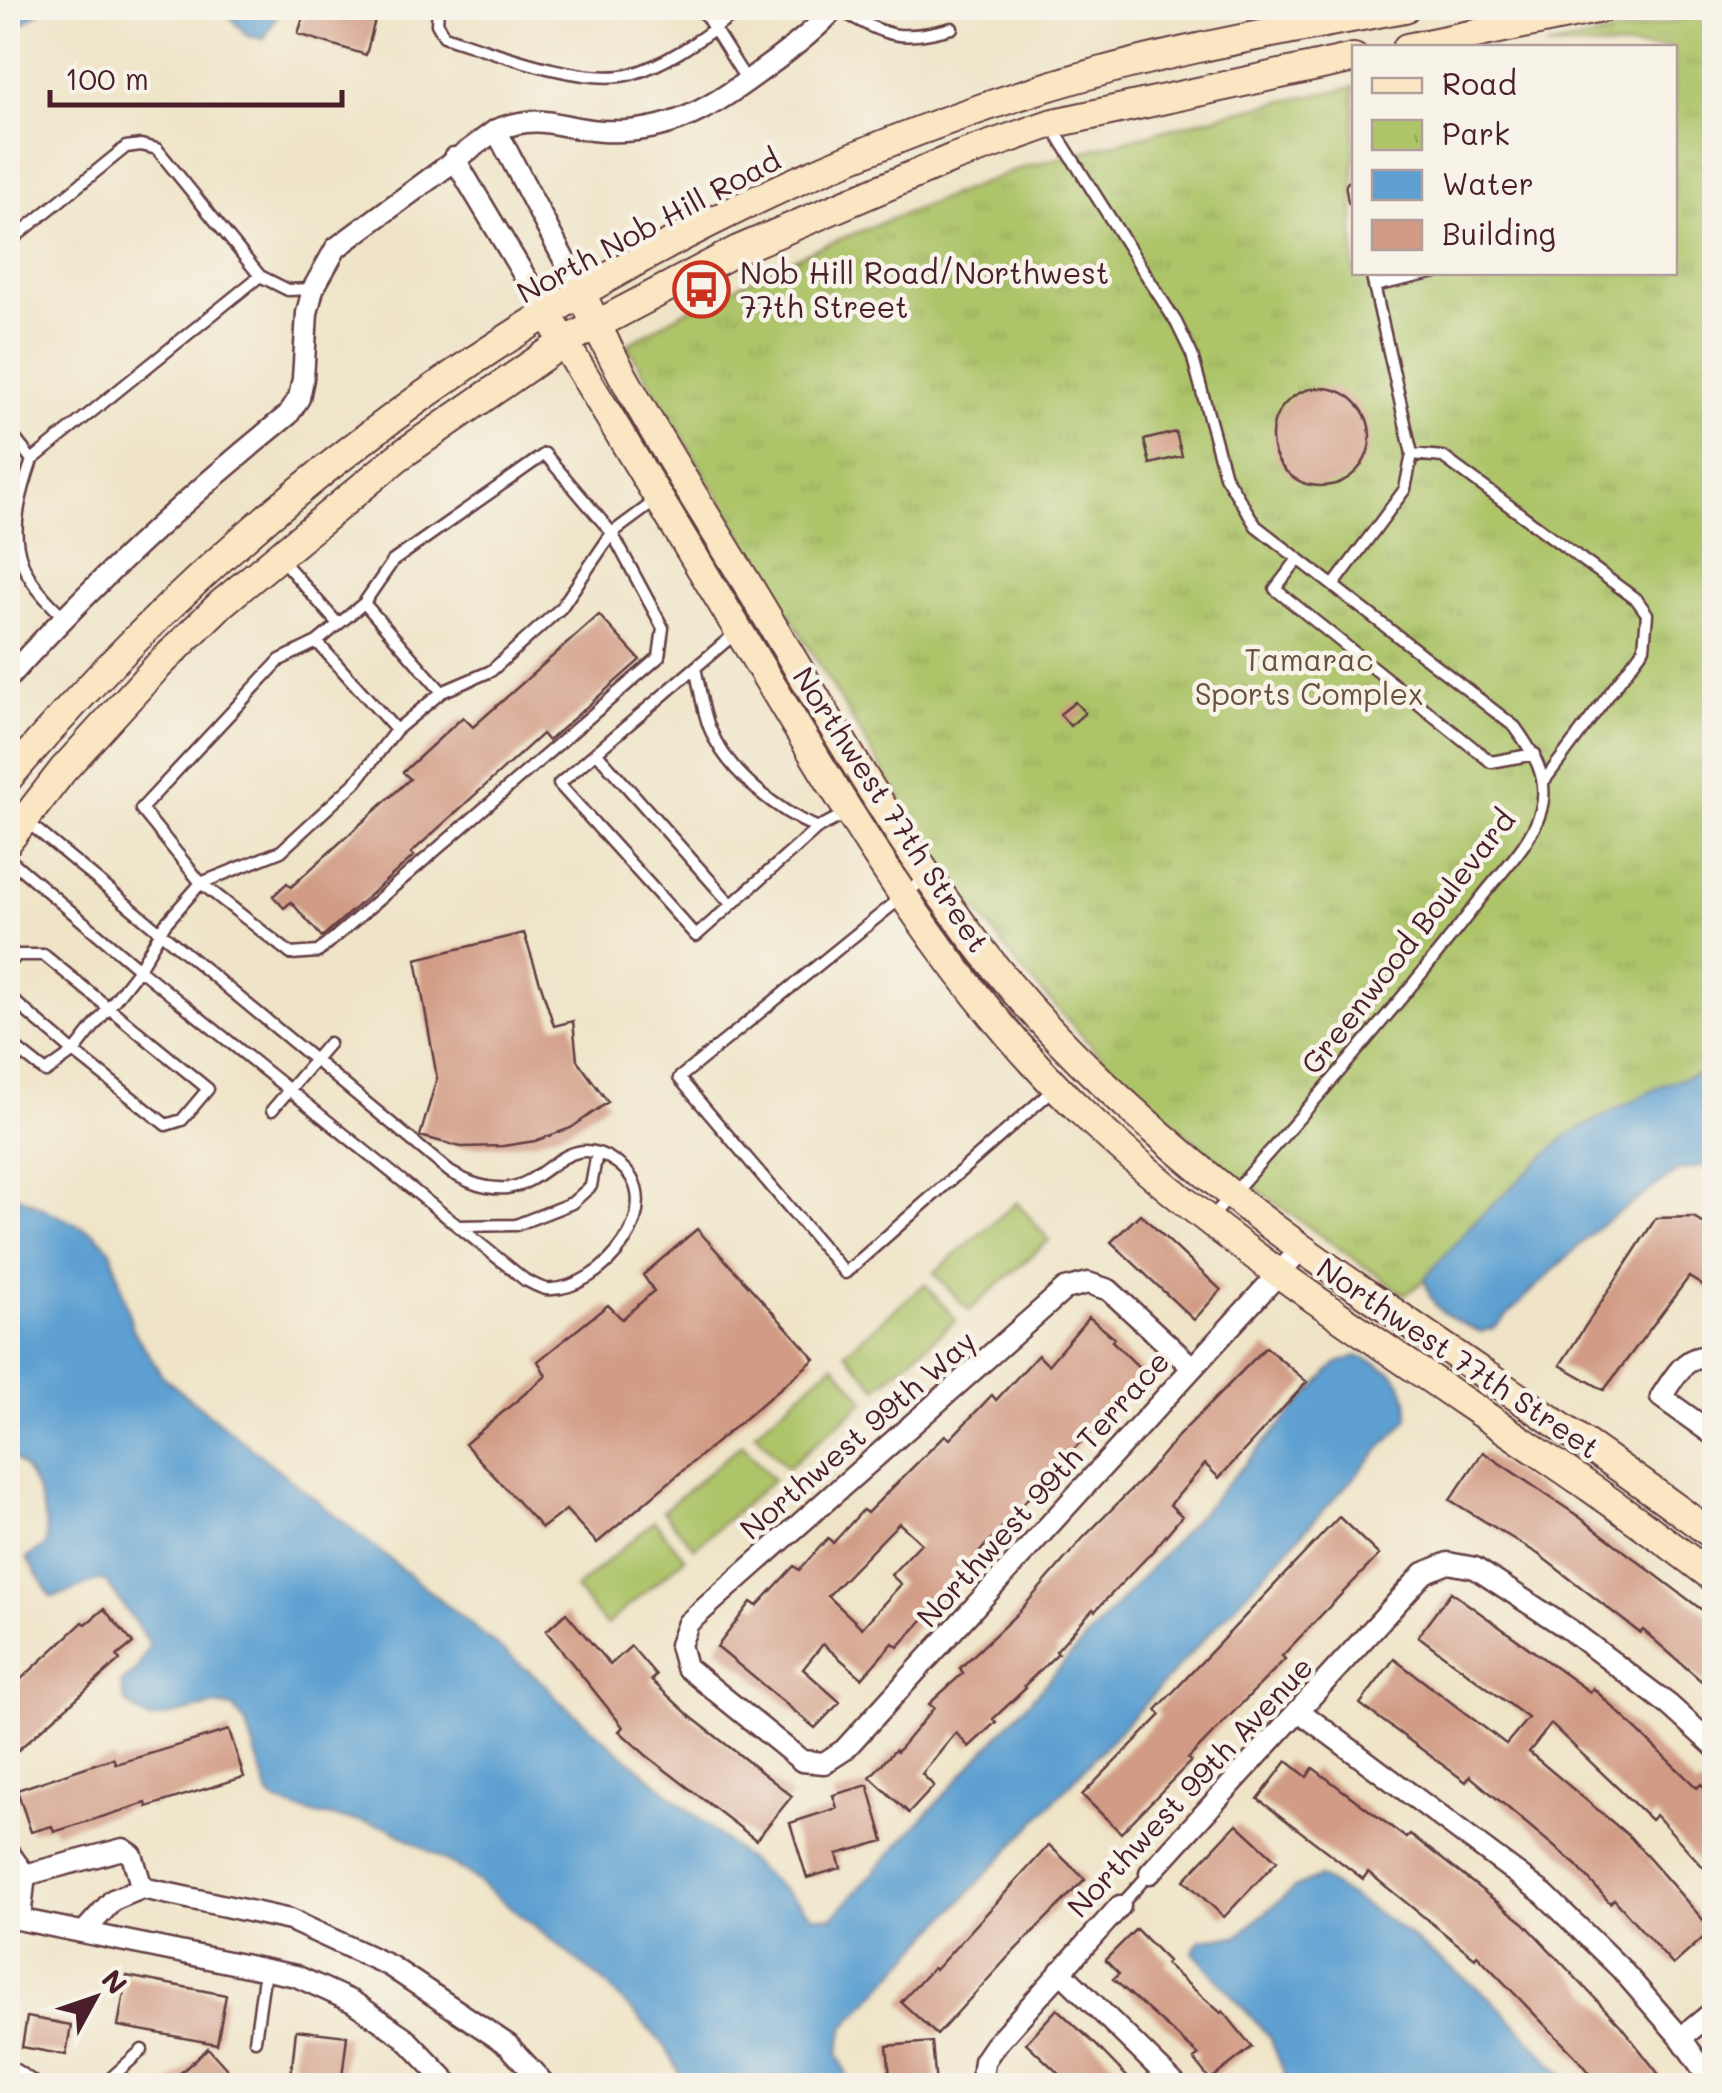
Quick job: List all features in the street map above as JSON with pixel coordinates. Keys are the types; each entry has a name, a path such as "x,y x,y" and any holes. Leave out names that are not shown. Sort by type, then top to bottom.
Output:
{"street":[{"path":"8,678 162,520 288,414 303,379 307,313 313,289 336,248 496,130 522,120 599,131 638,131 674,123 710,108 797,45 835,8"},
{"name":"North Nob Hill Road","path":"8,778 127,646 293,492 385,422 580,290 778,190 914,132 1037,90 1156,56 1405,8"},
{"path":"1422,45 1601,8"},
{"name":"North Nob Hill Road","path":"13,822 155,669 278,554 398,457 564,342 738,250 953,158 1050,124 1352,58"},
{"name":"Northwest 77th Street","path":"496,130 596,324 708,519 876,796 934,887 1053,1033 1174,1147 1301,1250 1646,1484 1714,1536"},
{"name":"Northwest 77th Street","path":"454,158 848,812 970,987 1057,1086 1150,1173 1279,1274 1626,1510 1714,1578"},
{"name":"Northwest 99th Terrace","path":"824,1763 844,1750 1301,1250"},
{"name":"Northwest 99th Way","path":"824,1763 802,1761 686,1667 680,1646 688,1622 1065,1289 1088,1282 1109,1290 1192,1368"},
{"path":"1714,1357 1699,1356 1685,1362 1661,1397 1714,1435"},
{"name":"Northwest 99th Avenue","path":"1150,1873 1424,1573 1448,1563 1475,1568 1570,1630 1669,1704 1714,1746"},
{"path":"1299,1711 1544,1894 1621,1968 1681,2038 1714,2085"},
{"path":"25,1874 123,1849 132,1855 142,1888"},
{"path":"8,1852 25,1874"},
{"path":"25,1874 14,1918 296,1976 353,2002 404,2037 450,2086"},
{"path":"85,1931 113,1900 142,1888 290,1920 390,1966 508,2045 546,2086"},
{"name":"Northwest 99th Avenue","path":"981,2086 984,2062 995,2044 1120,1906"},
{"path":"1060,1971 1177,2086"},
{"path":"1681,2038 1714,2011"},
{"path":"8,2071 32,2086"}],"lane":[{"path":"438,8 437,24 444,36 596,77 631,74 689,46 743,8"},
{"path":"592,8 617,8"},
{"path":"701,8 747,81"},
{"path":"835,8 894,36 918,37 952,28"},
{"path":"1050,124 1176,322 1192,355 1224,476 1256,526 1515,727 1535,754 1544,781"},
{"path":"8,243 126,147 141,145 156,149 260,276 288,290 313,289"},
{"path":"1333,586 1405,490 1412,454 1372,275"},
{"path":"1374,286 1423,275"},
{"path":"64,617 37,592 16,550 19,499 32,460 260,276"},
{"path":"8,430 32,460"},
{"path":"545,454 612,533 663,628 659,657 318,952 290,954 201,883 141,809 280,660 318,642 364,603 393,561 545,454"},
{"path":"1412,454 1443,457 1637,600 1647,614 1644,648 1544,781"},
{"path":"8,1042 46,1072 74,1052 201,883 281,851 356,782 396,730 442,692 491,671 561,608 612,533 658,498"},
{"path":"278,554 338,624"},
{"path":"1298,559 1275,589 1491,762 1535,754"},
{"path":"364,603 442,692"},
{"path":"738,630 559,784 696,936 818,828 848,812"},
{"path":"318,642 396,730"},
{"path":"695,668 710,731 741,775 790,817 818,828"},
{"path":"596,752 730,903"},
{"name":"Greenwood Boulevard","path":"1210,1219 1451,937 1526,839 1541,810 1544,781"},
{"path":"8,858 139,969 526,1280 545,1289 582,1281 601,1270 618,1252 632,1229 638,1207 634,1183 621,1165 583,1151 564,1156 511,1188 470,1183 423,1152 159,934 13,822"},
{"path":"928,875 678,1078 845,1274 1057,1086"},
{"path":"8,966 17,955 44,954 208,1089 182,1120 166,1125 8,996"},
{"path":"272,1110 329,1043"},
{"path":"457,1226 516,1224 572,1203 590,1186 597,1153"},
{"name":"Northwest 99th Avenue","path":"1120,1906 1150,1873"},
{"path":"254,2040 265,1970"},
{"path":"102,2086 142,2050"}],"green space":[{"name":"Tamarac Sports Complex","path":"1714,13 1714,1070 1405,1295 1227,1169 1124,1081 1020,968 924,839 627,345 683,312 815,249 1021,168 1241,110 1352,87 1352,275 1677,275 1677,45 1556,45"},
{"path":"1017,1202 1049,1240 969,1311 934,1273"},
{"path":"925,1284 956,1320 877,1388 845,1352"},
{"path":"834,1364 865,1401 787,1468 755,1432"},
{"path":"742,1444 773,1480 694,1548 663,1511"},
{"path":"654,1521 685,1558 606,1625 575,1589"}],"water":[{"path":"8,8 43,8 8,36"},
{"path":"222,8 281,8 264,39 248,36"},
{"path":"1714,1069 1714,1169 1708,1165 1679,1170 1596,1229 1495,1327 1481,1332 1437,1306 1425,1278 1473,1223 1566,1136 1665,1084"},
{"path":"8,1191 94,1233 111,1250 133,1330 163,1377 547,1686 556,1698 814,1916 833,1917 1336,1364 1357,1356 1389,1371 1402,1384 1408,1419 844,2028 838,2054 851,2085 686,2085 666,2047 602,1980 467,1873 386,1826 314,1814 277,1803 269,1795 247,1726 234,1708 216,1705 149,1720 125,1702 121,1684 137,1669 150,1644 105,1580 51,1597 27,1558 46,1545 46,1532 38,1494 26,1471 8,1453"},
{"path":"1319,1877 1387,1919 1492,1999 1572,2085 1289,2085 1270,2038 1193,1952 1201,1940 1238,1936 1294,1888"}],"building":[{"path":"306,8 378,8 366,55 298,34"},
{"path":"1321,388 1348,396 1362,410 1370,437 1362,464 1348,478 1321,486 1294,478 1280,464 1272,437 1280,410 1294,396"},
{"path":"1176,432 1182,456 1150,464 1144,440"},
{"path":"599,615 640,660 548,741 542,734 322,937 291,902 284,908 273,896 287,883 291,887 410,779 403,772 463,717 473,727"},
{"path":"1075,702 1085,713 1070,726 1060,714"},
{"path":"524,933 554,1026 573,1021 577,1060 608,1102 571,1128 535,1141 461,1147 420,1136 437,1078 416,959"},
{"path":"1140,1214 1221,1290 1194,1320 1111,1242"},
{"path":"1694,1217 1714,1231 1714,1293 1689,1277 1604,1390 1560,1365 1656,1218"},
{"path":"697,1229 815,1359 597,1543 566,1510 542,1528 465,1444 546,1376 538,1361 608,1305 622,1319 654,1291 643,1275"},
{"path":"1089,1317 1145,1373 1027,1499 977,1555 980,1558 898,1647 893,1643 862,1678 823,1644 803,1669 840,1702 815,1728 717,1647 751,1602 757,1606 794,1566 799,1570 828,1538 833,1543 945,1435 950,1439 992,1395 996,1400 1038,1355 1048,1365","holes":["899,1523 921,1543 891,1575 901,1584 862,1628 828,1596"]},
{"path":"1266,1347 1307,1382 1219,1478 1205,1464 1170,1505 1182,1516 1152,1552 1093,1609 1026,1688 993,1719 996,1722 969,1747 956,1733 922,1774 934,1786 909,1813 870,1777 934,1708 929,1704 963,1673 960,1668 1018,1613 1179,1435"},
{"path":"1483,1452 1578,1516 1714,1619 1714,1692 1643,1630 1640,1633 1538,1554 1450,1500"},
{"path":"1339,1517 1379,1555 1121,1833 1082,1795 1161,1715 1156,1710"},
{"path":"1451,1592 1590,1692 1593,1688 1697,1788 1701,1784 1714,1799 1714,1879 1656,1815 1651,1820 1551,1724 1529,1752 1630,1837 1712,1930 1673,1965 1614,1899 1610,1903 1576,1865 1470,1776 1466,1782 1360,1704 1394,1659 1506,1744 1528,1718 1418,1636"},
{"path":"104,1609 133,1643 117,1656 120,1660 8,1759 8,1691 83,1622 86,1624"},
{"path":"566,1613 610,1665 631,1646 656,1675 651,1680 691,1717 792,1796 756,1840 619,1731 623,1727 546,1631"},
{"path":"229,1730 244,1777 54,1832 52,1826 31,1832 17,1790 113,1758 116,1764"},
{"path":"1287,1761 1307,1777 1313,1768 1406,1838 1410,1834 1524,1923 1621,2026 1668,2086 1599,2086 1477,1955 1475,1958 1368,1872 1363,1879 1258,1799"},
{"path":"868,1785 884,1841 837,1854 841,1868 807,1878 790,1823 837,1808 833,1795"},
{"path":"1237,1824 1277,1861 1224,1917 1184,1880"},
{"path":"1049,1845 1085,1879 937,2035 901,2002"},
{"path":"1136,1929 1168,1961 1165,1964 1223,2011 1252,2047 1210,2080 1194,2059 1199,2055 1113,1979 1119,1974 1105,1960"},
{"path":"127,1976 226,1995 217,2044 118,2026"},
{"path":"1057,2009 1136,2086 1072,2086 1026,2043"},
{"path":"27,2017 71,2025 66,2055 22,2047"},
{"path":"296,2030 347,2036 341,2086 290,2086"},
{"path":"932,2042 936,2086 891,2086 887,2046"},
{"path":"208,2048 242,2086 166,2086"}],"place":[{"name":"Nob Hill Road/Northwest 77th Street","path":"701,289"}]}
